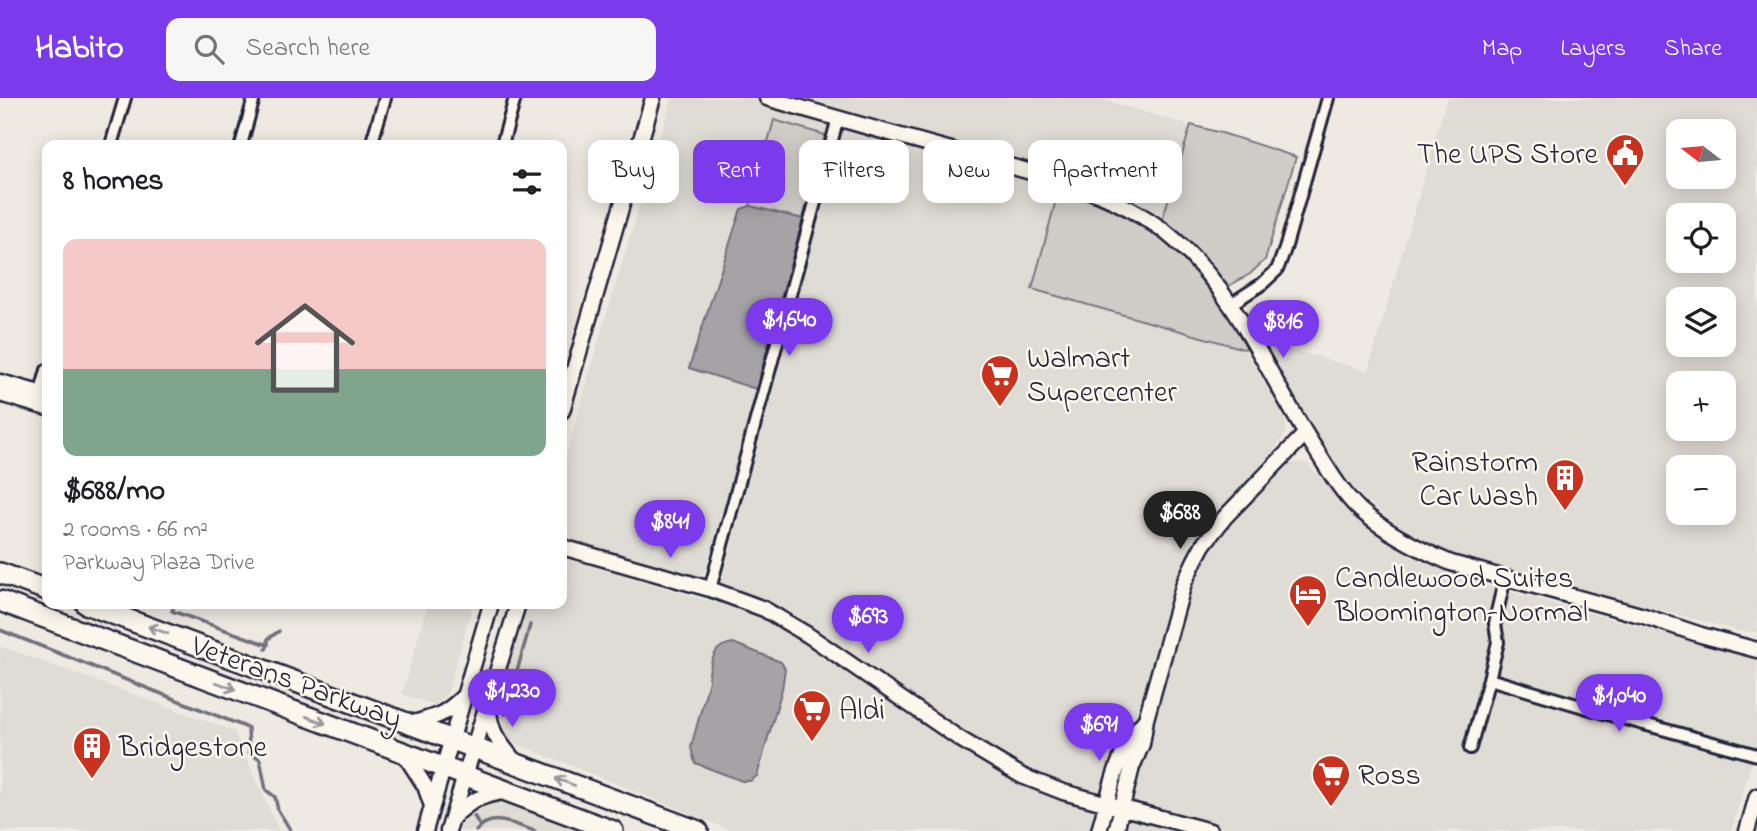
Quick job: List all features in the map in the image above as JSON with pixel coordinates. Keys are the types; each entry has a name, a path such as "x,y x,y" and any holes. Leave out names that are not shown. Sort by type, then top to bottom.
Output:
{"highway":[{"path":"0,573 42,588"},
{"name":"Veterans Parkway","path":"0,601 614,831"},
{"name":"Veterans Parkway","path":"100,609 698,831"}],"street":[{"path":"112,140 125,98"},
{"path":"242,140 254,98"},
{"path":"373,140 385,98"},
{"path":"503,140 515,98"},
{"path":"567,394 653,98"},
{"path":"766,98 1054,179 1122,205 1161,229 1200,265 1231,304 1305,434 1342,490 1358,508 1380,525 1427,553 1451,563 1644,616 1756,651"},
{"path":"1231,304 1262,284 1277,270 1328,98"},
{"path":"710,589 838,118"},
{"path":"0,382 42,400"},
{"path":"0,394 42,400"},
{"path":"1116,831 1184,583 1203,545 1225,517 1305,434"},
{"path":"567,548 710,589 783,619 960,739 1022,776 1062,792 1210,831"},
{"path":"1470,748 1498,642 1497,612 1505,578"},
{"path":"425,831 490,609"},
{"path":"449,825 516,609"},
{"path":"1489,679 1757,755"},
{"path":"410,724 448,711 466,695"},
{"path":"488,702 494,735 517,764"},
{"path":"1099,831 1116,766 1132,734 1146,719"},
{"path":"403,752 425,786 432,806"},
{"path":"449,825 470,802 482,796 507,791"},
{"path":"1747,831 1757,796"}],"shaded area":[{"path":"672,98 1097,98 1296,157 1265,260 1250,274 1227,287 1260,341 1244,349 1276,401 1286,422 1286,432 1276,448 1217,514 1233,524 1291,463 1308,464 1346,507 1376,532 1410,556 1430,565 1488,586 1750,656 1757,662 1757,745 1731,831 733,831 510,741 501,733 497,720 497,702 523,609 567,609 567,559 716,603 815,232 801,228 706,568 702,574 685,574 567,540 567,454 640,203 679,203 679,140 659,140"},
{"path":"1447,98 1757,98 1757,632 1739,631 1448,553 1416,537 1386,516 1353,487 1327,455 1260,341 1368,371"},
{"path":"774,120 825,135 824,140 799,140 799,203 807,203 803,219 750,206 751,203 785,203 785,140 768,140"},
{"path":"1191,125 1296,157 1265,260 1250,274 1227,287 1260,341 1244,349 1032,289 1055,203 1097,203 1111,208 1157,237 1167,203 1182,203 1182,155"},
{"path":"750,206 803,219 756,389 689,368 741,209"},
{"path":"427,609 472,609 447,694 435,705 402,694"},
{"path":"733,643 781,662 785,669 782,689 757,776 750,781 742,781 695,763 691,747 713,658 721,647"},
{"name":"Bridgestone","path":"0,646 234,731 279,831 0,831"},
{"path":"489,801 517,805 588,831 459,831 464,815 477,804"}],"waterway":[{"path":"173,609 172,611 268,645 266,649"},
{"path":"505,714 530,625"},
{"path":"0,630 248,728 249,752 260,759 266,790 275,797 278,810 291,831"},
{"path":"268,644 268,639 279,631"},
{"path":"474,816 480,826"},
{"path":"476,831 482,825 496,821 535,831"}],"place":[{"name":"The UPS Store","path":"1625,187"},
{"name":"Walmart Supercenter","path":"1000,408"},
{"name":"Rainstorm Car Wash","path":"1565,512"},
{"name":"Candlewood Suites Bloomington-Normal","path":"1308,628"},
{"name":"Aldi","path":"812,743"},
{"name":"Bridgestone","path":"92,780"},
{"name":"Ross","path":"1331,808"}]}
